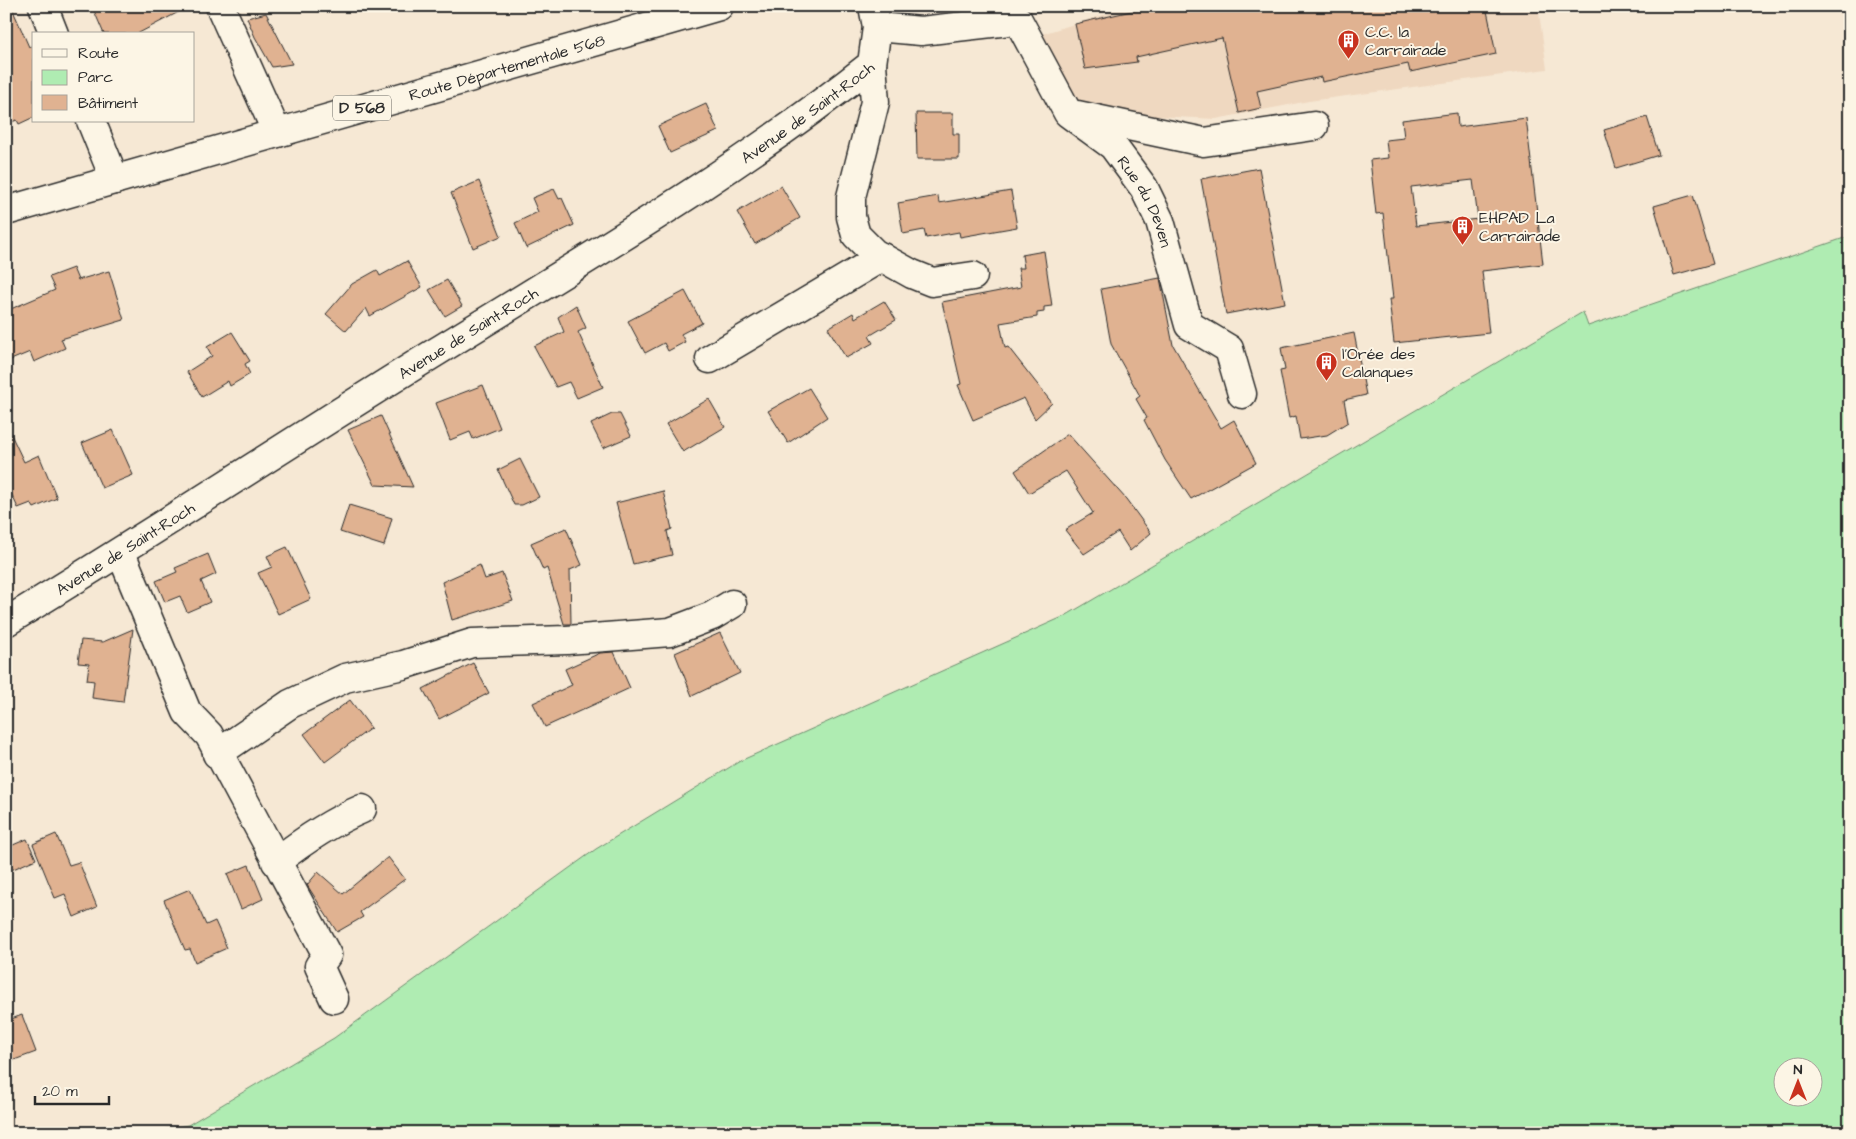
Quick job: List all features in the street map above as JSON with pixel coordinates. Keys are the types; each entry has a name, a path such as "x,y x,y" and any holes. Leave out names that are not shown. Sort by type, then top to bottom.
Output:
{"street":[{"path":"43,6 53,32"},
{"path":"220,6 277,133"},
{"name":"Route Départementale 568","path":"6,211 719,6"},
{"name":"Rue du Deven","path":"875,16 921,31 1018,20 1068,113 1113,146 1144,188 1160,221 1189,325 1229,349 1242,394"},
{"name":"Avenue de Saint-Roch","path":"6,622 121,552 272,453 717,178 832,96 872,64 875,16"},
{"path":"872,64 875,102 851,197 851,217 856,235 882,257 912,274 932,282 973,276"},
{"path":"1068,113 1204,142 1314,126"},
{"path":"91,122 115,180"},
{"path":"710,359 882,257"},
{"path":"121,552 188,712 209,735 217,754 327,955 319,966 334,999"},
{"path":"217,754 290,704 345,678 403,665 472,643 568,640 670,632 712,616 732,604"},
{"path":"276,862 301,843 344,817 362,809"}],"shaded area":[{"path":"1109,6 1538,6 1547,69 1309,101 1216,119 1134,115 1076,102 1032,37 1110,13"}],"green space":[{"path":"1850,236 1850,1133 146,1133 188,1125 334,1038 596,849 740,761 1065,616 1583,312 1588,326"}],"building":[{"path":"6,6 11,6 29,47 32,46 32,118 19,124 17,120 6,124"},
{"path":"92,6 190,6 141,32 103,32"},
{"name":"C.C. la Carrairade","path":"1153,6 1486,6 1496,54 1410,72 1408,64 1322,82 1321,77 1257,91 1261,108 1239,113 1222,38 1136,57 1137,62 1085,69 1075,24"},
{"path":"266,13 292,64 272,67 255,37 247,18"},
{"path":"706,104 718,131 670,153 658,126"},
{"path":"916,113 953,113 953,134 959,134 959,159 917,159"},
{"name":"EHPAD La Carrairade","path":"1457,113 1458,127 1526,118 1543,264 1482,271 1489,333 1394,343 1389,299 1393,299 1383,213 1376,214 1370,160 1388,158 1386,140 1404,138 1402,120","holes":["1473,180 1478,219 1416,226 1411,187"]},
{"path":"1647,117 1659,155 1616,168 1604,130"},
{"path":"1259,168 1285,303 1226,314 1201,179"},
{"path":"479,181 501,236 473,248 451,193"},
{"path":"781,186 800,218 755,244 737,212"},
{"path":"554,189 559,199 562,198 574,225 526,248 515,223 538,212 532,198"},
{"path":"1011,191 1017,227 960,237 959,232 926,238 924,230 903,234 898,203 938,196 939,203"},
{"path":"1693,195 1713,264 1674,275 1654,206"},
{"path":"1044,251 1052,306 1044,307 1044,312 1037,313 1037,317 1000,323 1005,348 1008,347 1052,403 1035,419 1024,398 973,420 958,385 961,384 942,302 1021,287 1018,268 1024,268 1022,255"},
{"path":"407,261 422,287 370,316 366,308 346,331 326,314 352,284 377,270 380,276"},
{"path":"73,268 78,280 109,271 124,320 61,339 65,348 34,362 30,352 6,362 6,311 55,290 49,277"},
{"path":"1160,278 1173,345 1221,428 1234,420 1256,463 1191,499 1165,460 1144,420 1147,418 1136,399 1140,396 1111,344 1101,289"},
{"path":"447,280 462,306 445,316 429,290"},
{"path":"685,291 702,323 681,334 685,342 668,351 664,343 645,353 628,321"},
{"path":"884,301 896,320 869,336 873,343 846,358 828,328 853,313 855,318"},
{"path":"576,305 586,328 578,332 603,387 577,398 569,382 556,387 534,346 564,332 558,317"},
{"path":"232,332 250,361 245,364 250,374 230,386 228,381 202,397 187,372 212,356 207,347"},
{"name":"l'Orée des Calanques","path":"1354,333 1366,395 1344,400 1348,422 1327,435 1300,439 1296,416 1289,418 1280,371 1285,370 1281,348"},
{"path":"483,385 500,428 473,439 470,432 450,440 436,403"},
{"path":"809,388 827,417 788,443 768,411"},
{"path":"709,399 725,427 683,452 666,424"},
{"path":"612,414 620,414 631,436 603,448 591,424"},
{"path":"381,416 413,487 375,485 348,430"},
{"path":"6,424 24,462 39,455 57,498 34,508 31,503 18,508 6,482"},
{"path":"113,430 133,475 102,488 82,443"},
{"path":"1068,434 1126,499 1151,533 1130,551 1118,532 1084,554 1065,530 1093,513 1066,471 1029,493 1015,471"},
{"path":"520,459 539,497 522,505 514,505 498,470"},
{"path":"663,491 672,529 667,531 672,555 633,564 616,503"},
{"path":"349,505 392,518 384,546 340,532"},
{"path":"566,528 582,565 570,570 571,624 564,624 547,568 543,570 531,543"},
{"path":"287,547 311,599 278,614 258,573 272,567 267,556"},
{"path":"208,554 216,574 201,581 210,602 187,612 180,596 165,602 156,581 177,572 175,568"},
{"path":"480,565 485,579 502,573 513,601 452,620 442,582"},
{"path":"133,629 123,702 92,698 94,681 87,680 89,664 78,663 81,640 103,642"},
{"path":"720,633 740,673 692,696 675,653"},
{"path":"614,652 630,688 545,727 533,703 572,685 565,669 600,653"},
{"path":"473,663 489,693 439,719 423,689"},
{"path":"350,700 371,728 325,762 304,734"},
{"path":"56,834 69,865 79,862 97,907 74,917 65,894 55,898 33,844"},
{"path":"27,839 36,859 11,870 6,859 6,848"},
{"path":"388,857 405,879 360,912 363,917 337,932 307,885 318,872 343,894"},
{"path":"249,865 263,899 241,909 227,874"},
{"path":"190,889 206,925 215,921 227,948 195,962 190,949 185,950 164,900"},
{"path":"22,1015 36,1052 6,1063 6,1021"}],"place":[{"name":"C.C. la Carrairade","path":"1349,59"},
{"name":"EHPAD La Carrairade","path":"1463,245"},
{"name":"l'Orée des Calanques","path":"1326,381"}]}
